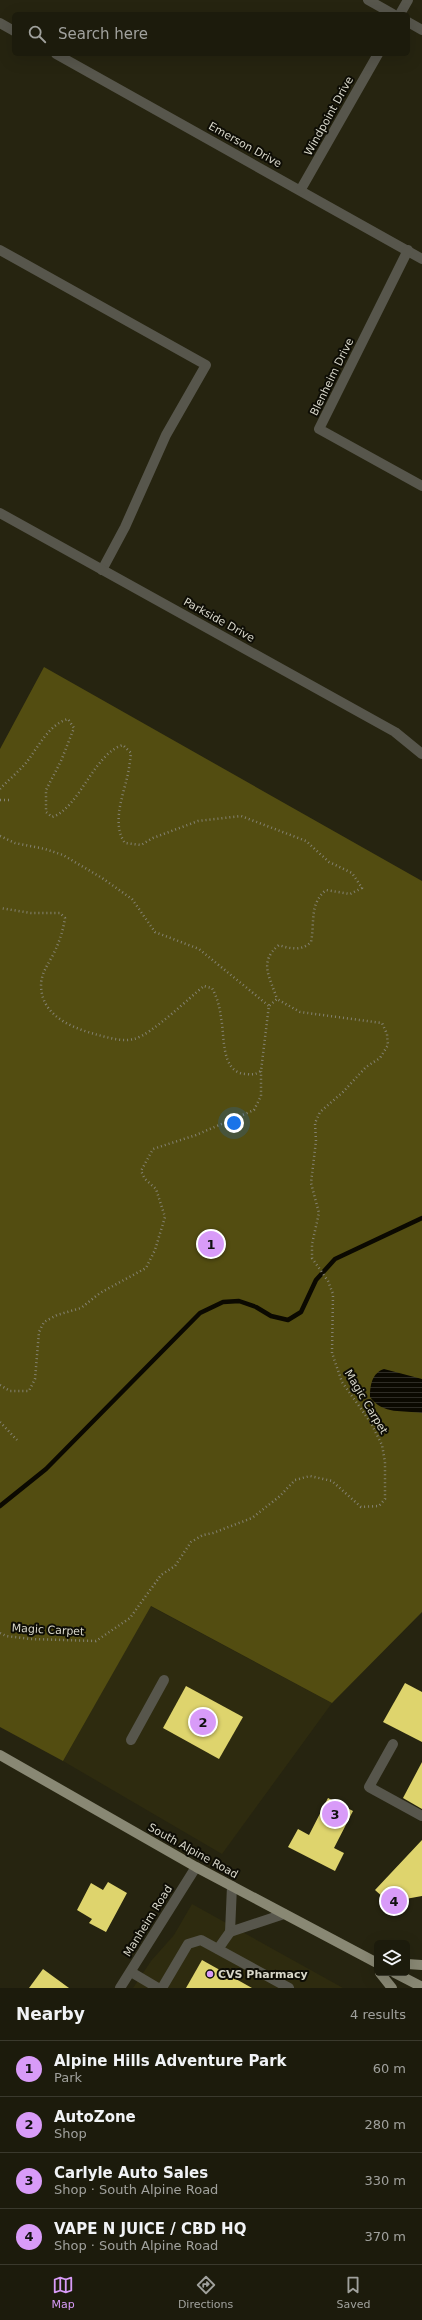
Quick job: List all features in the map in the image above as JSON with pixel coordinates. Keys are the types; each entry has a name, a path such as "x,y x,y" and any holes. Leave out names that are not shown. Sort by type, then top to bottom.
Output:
{"main road":[{"name":"South Alpine Road","path":"0,1755 196,1867 374,1962"},
{"path":"363,1956 374,1958"},
{"path":"363,1956 374,1967"},
{"path":"410,1964 422,1965"},
{"path":"382,1976 392,1988"},
{"path":"401,1976 422,1987"}],"street":[{"path":"368,0 389,12"},
{"path":"401,12 408,0"},
{"path":"0,23 12,30"},
{"path":"410,23 422,30"},
{"name":"Emerson Drive","path":"60,56 302,190 422,259"},
{"name":"Windpoint Drive","path":"302,190 377,56"},
{"path":"0,250 206,365 166,435 125,527 102,570"},
{"name":"Blenheim Drive","path":"408,250 319,429 422,486"},
{"name":"Parkside Drive","path":"0,514 395,732 422,754"},
{"path":"131,1740 164,1680"},
{"path":"393,1744 369,1787 422,1816"},
{"name":"Manheim Road","path":"120,1988 196,1867"},
{"path":"218,1949 230,1932 232,1886"},
{"path":"230,1932 284,1914"},
{"path":"162,1988 188,1944 200,1940 289,1988"},
{"path":"131,1972 158,1988"}],"path":[{"path":"0,789 28,760 51,730 61,721 68,719 74,728 46,790 46,812 52,818 61,812 77,794 104,756 114,747 122,744 131,753 128,777 120,804 122,838 125,843 131,845 141,845 153,838 198,821 241,816 306,841 329,862 352,873 362,888 357,892 350,894 326,890 318,896 313,912 311,942 307,946 296,949 279,945 269,953 267,959 268,968 277,999 270,1006 261,1071 261,1096 254,1110 196,1135 153,1149 146,1160 141,1171 146,1179 156,1188 165,1217 155,1250 146,1268 100,1293 81,1308 57,1315 44,1322 39,1332 37,1373 29,1391 10,1391 0,1385"},
{"path":"0,800 11,800"},
{"path":"0,836 15,843 45,849 63,856 102,878 132,899 155,932 199,949 270,1006"},
{"path":"0,908 31,913 60,913 64,918 60,939 41,977 42,998 48,1009 58,1018 77,1029 120,1040 135,1039 169,1016 204,986 212,988 222,1019 225,1054 232,1068 241,1074 255,1075 261,1071"},
{"name":"Magic Carpet","path":"0,1633 6,1636 31,1639 96,1641 130,1618 161,1574 175,1566 191,1542 203,1535 213,1533 252,1518 280,1496 295,1480 310,1476 332,1481 361,1507 379,1506 385,1499 386,1470 382,1445 371,1423 342,1382 332,1352 334,1294 328,1281 316,1266 312,1258 312,1244 319,1213 311,1183 316,1141 315,1123 320,1112 344,1092 366,1067 380,1058 388,1045 387,1034 382,1023 300,1012 277,999"},
{"path":"0,1422 17,1440"}],"shaded area":[{"path":"44,667 422,881 422,1612 332,1703 151,1606 63,1761 0,1727 0,749"},
{"path":"384,1369 422,1379 422,1413 394,1411 381,1407 375,1403 370,1397 372,1380 377,1373"},
{"path":"150,1606 332,1703 222,1854 63,1761"},
{"path":"192,1904 343,1988 133,1988 151,1961 174,1935"}],"building":[{"path":"405,1683 422,1692 422,1742 383,1722"},
{"path":"186,1686 243,1717 219,1759 163,1728"},
{"path":"422,1762 422,1809 403,1798"},
{"path":"328,1798 353,1811 334,1848 344,1853 335,1871 288,1847 298,1829 309,1835"},
{"path":"422,1840 422,1896 400,1900 394,1907 375,1890"},
{"path":"108,1882 127,1893 106,1932 89,1923 92,1919 77,1910 91,1883 103,1890"},
{"name":"CVS Pharmacy","path":"202,1960 252,1988 186,1988"},
{"path":"43,1969 69,1988 29,1988"}],"waterway":[{"path":"0,1506 46,1469 200,1313 223,1302 239,1301 256,1307 271,1316 288,1320 301,1312 316,1280 335,1259 422,1218"}],"place":[{"name":"Alpine Hills Adventure Park","path":"211,1244"},
{"name":"AutoZone","path":"203,1722"},
{"name":"Carlyle Auto Sales","path":"335,1814"},
{"name":"VAPE N JUICE / CBD HQ","path":"394,1901"},
{"name":"CVS Pharmacy","path":"210,1974"}]}
